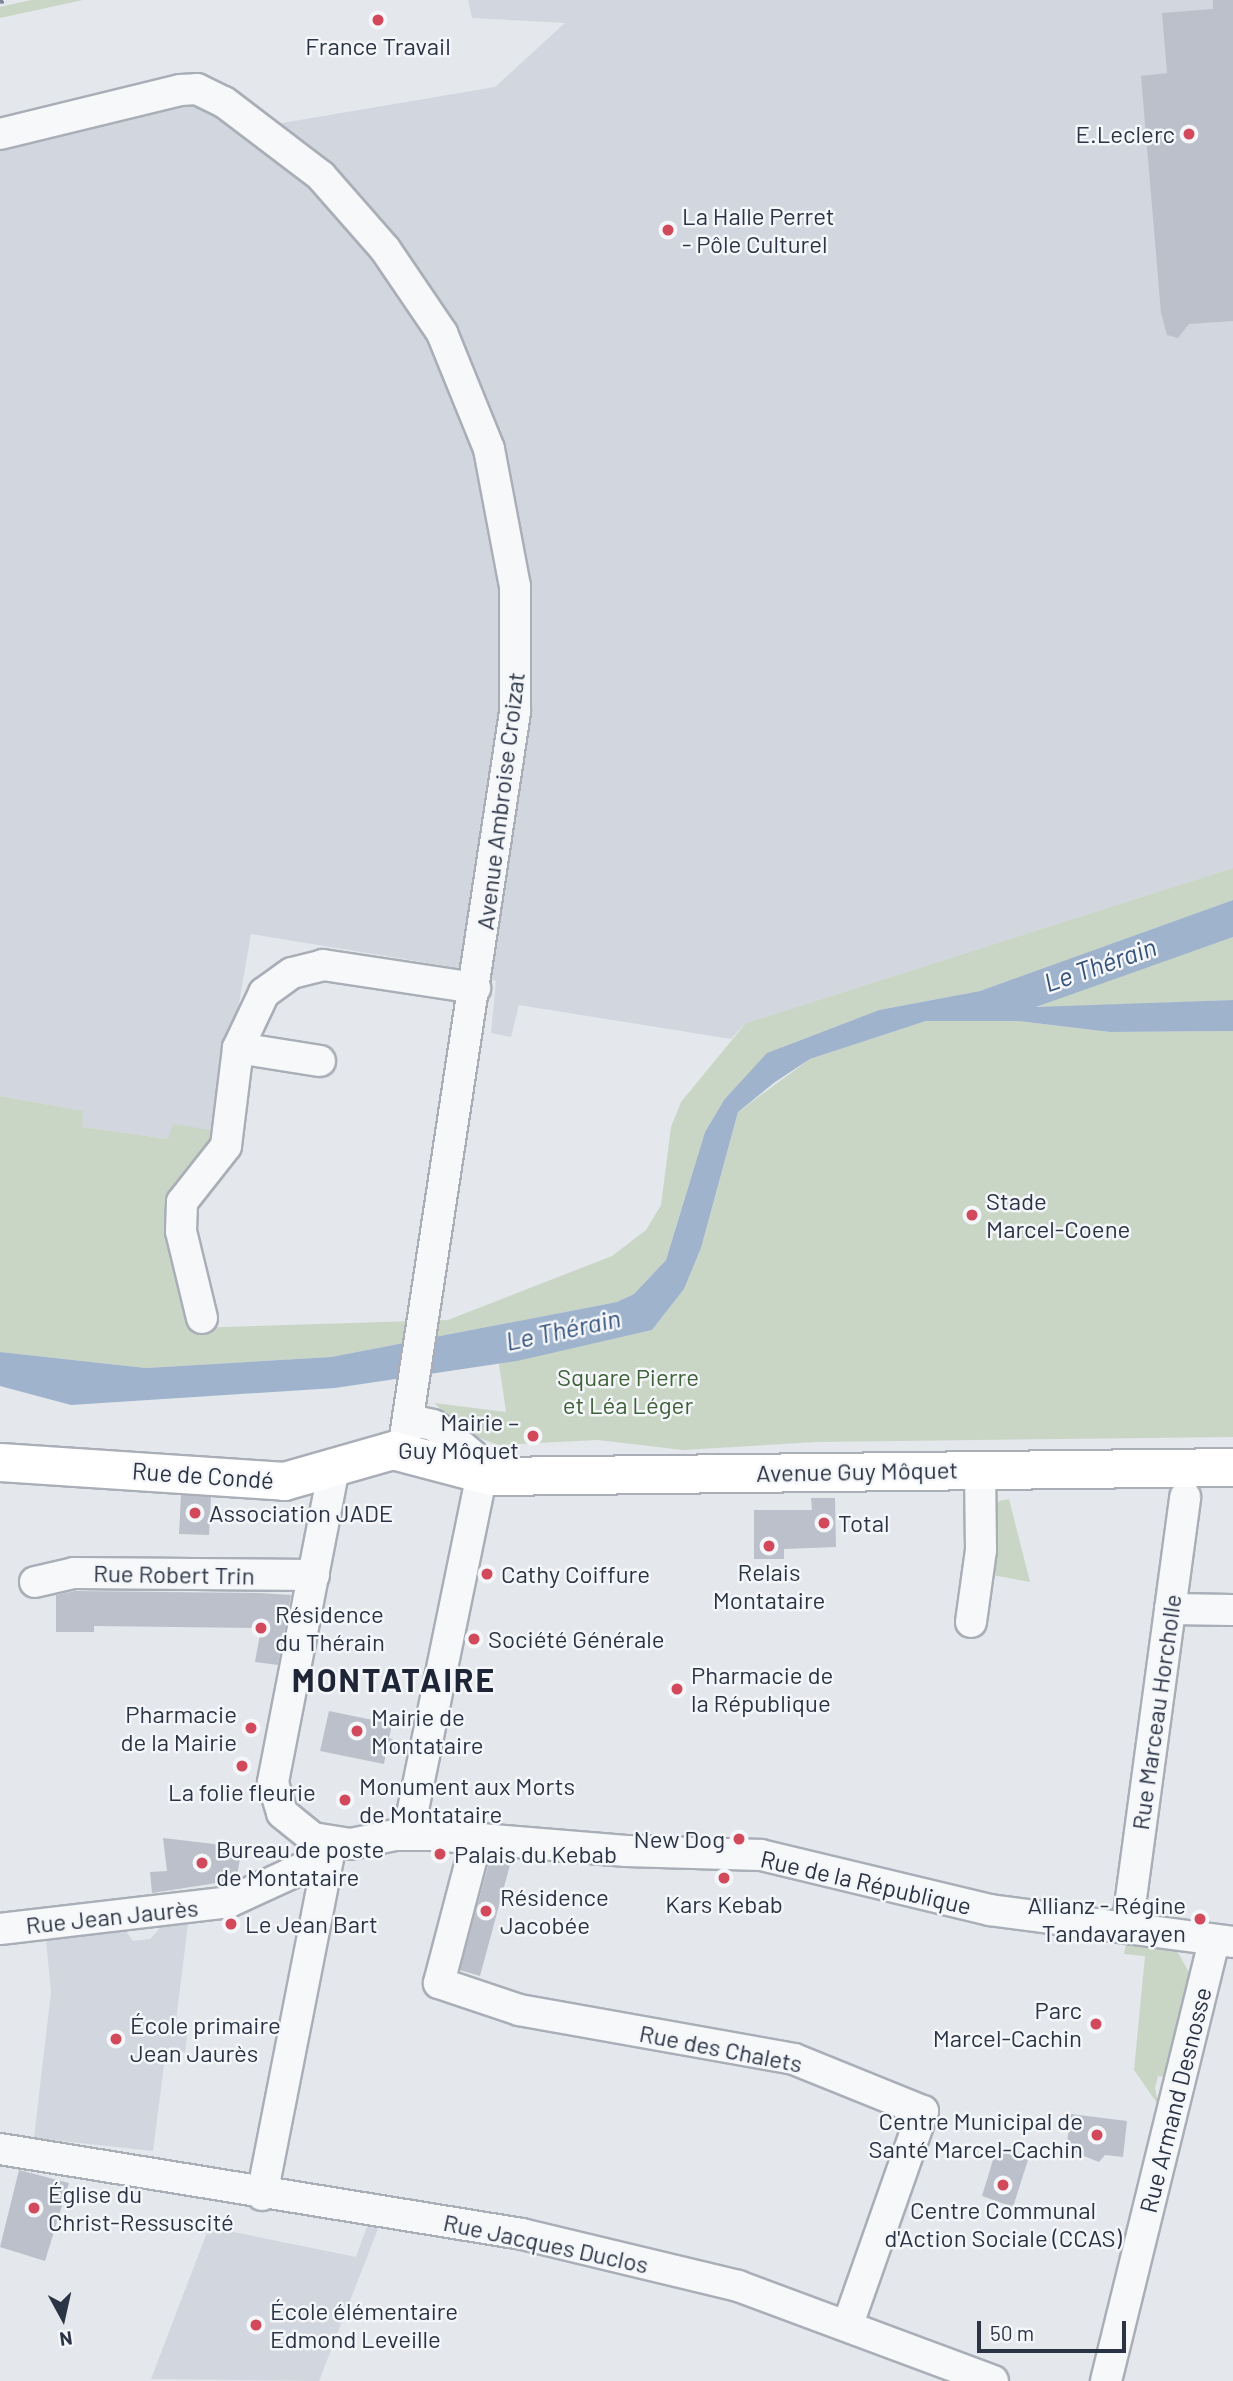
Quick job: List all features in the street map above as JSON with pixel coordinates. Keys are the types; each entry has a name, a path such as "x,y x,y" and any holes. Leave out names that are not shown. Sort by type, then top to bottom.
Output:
{"main road":[{"name":"Rue de Condé","path":"0,1462 277,1481 334,1468 406,1435"},
{"path":"406,1435 482,1475"},
{"name":"Avenue Guy Môquet","path":"482,1475 1233,1467"}],"street":[{"name":"Avenue Ambroise Croizat","path":"0,134 180,90 207,93 260,125 334,190 385,249 442,333 494,467 517,620 513,733 406,1435"},
{"path":"202,1318 180,1212 185,1194 215,1166 226,1146 238,1048 264,993 302,968 334,965 475,988"},
{"path":"238,1048 320,1061"},
{"path":"262,2195 331,1842 313,1838 288,1819 273,1791 334,1468"},
{"path":"971,1622 981,1550 980,1469"},
{"path":"408,1834 482,1475"},
{"name":"Rue Marceau Horcholle","path":"1127,1928 1185,1497"},
{"name":"Rue Robert Trin","path":"35,1582 74,1573 314,1575"},
{"path":"1170,1609 1233,1611"},
{"name":"Rue de la République","path":"331,1842 408,1834 774,1857 955,1903 1223,1941"},
{"name":"Rue des Chalets","path":"477,1838 439,1983 519,2010 794,2059 923,2111 848,2324"},
{"name":"Rue Jean Jaurès","path":"0,1929 229,1902 309,1865 331,1842"},
{"name":"Rue Armand Desnosse","path":"1105,2381 1223,1941"},
{"name":"Rue Jacques Duclos","path":"0,2149 85,2161 262,2195 522,2234 722,2281 848,2324 993,2381"}],"shaded area":[{"path":"468,0 1233,0 1233,868 746,1023 731,1039 519,1005 511,1037 491,1033 496,981 459,968 251,934 217,1131 168,1139 81,1127 82,1111 0,1096 0,144 192,100 247,129 495,87 565,23 472,18"},
{"name":"École primaire Jean Jaurès","path":"188,1924 176,2021 188,2029 185,2052 166,2049 153,2151 34,2138 51,1992 46,1940 125,1930 133,1941 150,1939 161,1927"},
{"name":"École élémentaire Edmond Leveille","path":"370,2218 381,2221 319,2381 151,2379 209,2227 356,2257"}],"green space":[{"path":"31,0 83,0 0,18 0,7"},
{"path":"1233,868 1233,900 980,991 879,1010 782,1047 724,1100 705,1132 666,1260 634,1294 617,1302 331,1357 146,1368 0,1352 0,1096 83,1111 82,1127 168,1139 173,1124 217,1131 213,1147 189,1173 192,1328 448,1320 612,1256 646,1230 661,1205 671,1127 681,1102 746,1023"},
{"path":"1233,937 1233,1000 1035,1008 1134,968"},
{"name":"Stade Marcel-Coene","path":"926,1021 1018,1021 1110,1032 1233,1031 1233,1437 816,1442 683,1450 598,1440 498,1445 467,1433 434,1403 506,1412 499,1364 652,1330 684,1289 701,1248 738,1112 810,1059"},
{"path":"1009,1499 1030,1582 992,1575 995,1509 999,1501"},
{"path":"1126,1944 1177,1951 1190,1974 1165,2077 1158,2076 1155,2088 1159,2106 1134,2070 1145,1956 1124,1954"}],"water":[{"name":"Le Thérain","path":"1233,900 1233,937 1036,1007 1233,1000 1233,1031 1110,1032 1018,1021 926,1021 810,1059 775,1082 738,1112 701,1248 684,1289 652,1330 517,1361 335,1388 71,1405 0,1386 0,1352 146,1368 331,1357 617,1302 634,1294 666,1260 705,1132 724,1100 767,1053 879,1010 980,991"}],"building":[{"name":"E.Leclerc","path":"1213,0 1233,0 1233,321 1189,324 1178,338 1167,335 1161,313 1141,76 1167,73 1162,13 1213,9"},
{"name":"Association JADE","path":"181,1495 211,1497 209,1535 179,1534"},
{"path":"811,1498 835,1498 836,1547 784,1549 784,1559 754,1559 754,1510 812,1510"},
{"name":"Résidence du Thérain","path":"75,1591 291,1595 278,1665 255,1662 261,1628 94,1626 94,1632 56,1632 56,1595"},
{"name":"Mairie de Montataire","path":"329,1711 392,1724 389,1738 398,1741 395,1755 386,1753 384,1764 320,1751"},
{"name":"Bureau de poste de Montataire","path":"163,1838 214,1844 241,1854 236,1880 152,1893 150,1872 167,1871"},
{"name":"Résidence Jacobée","path":"490,1859 511,1861 480,1976 460,1970"},
{"name":"Centre Municipal de Santé Marcel-Cachin","path":"1071,2114 1127,2121 1123,2157 1105,2155 1099,2162 1066,2149"},
{"name":"Centre Communal d'Action Sociale (CCAS)","path":"996,2150 1028,2160 1013,2207 982,2196"},
{"name":"Église du Christ-Ressuscité","path":"19,2170 69,2183 45,2261 0,2247"}],"railway":[{"path":"0,1 5,0"}],"place":[{"name":"France Travail","path":"378,20"},
{"name":"E.Leclerc","path":"1189,134"},
{"name":"La Halle Perret - Pôle Culturel","path":"668,230"},
{"name":"Stade Marcel-Coene","path":"972,1215"},
{"name":"Mairie – Guy Môquet","path":"533,1436"},
{"name":"Association JADE","path":"195,1513"},
{"name":"Total","path":"824,1523"},
{"name":"Relais Montataire","path":"769,1546"},
{"name":"Cathy Coiffure","path":"487,1574"},
{"name":"Résidence du Thérain","path":"261,1628"},
{"name":"Société Générale","path":"474,1639"},
{"name":"Pharmacie de la République","path":"677,1689"},
{"name":"Pharmacie de la Mairie","path":"251,1728"},
{"name":"Mairie de Montataire","path":"357,1731"},
{"name":"La folie fleurie","path":"242,1766"},
{"name":"Monument aux Morts de Montataire","path":"345,1800"},
{"name":"New Dog","path":"739,1839"},
{"name":"Palais du Kebab","path":"440,1854"},
{"name":"Bureau de poste de Montataire","path":"202,1863"},
{"name":"Kars Kebab","path":"724,1878"},
{"name":"Résidence Jacobée","path":"486,1911"},
{"name":"Allianz - Régine Tandavarayen","path":"1200,1919"},
{"name":"Le Jean Bart","path":"231,1924"},
{"name":"Parc Marcel-Cachin","path":"1096,2024"},
{"name":"École primaire Jean Jaurès","path":"116,2039"},
{"name":"Centre Municipal de Santé Marcel-Cachin","path":"1097,2135"},
{"name":"Centre Communal d'Action Sociale (CCAS)","path":"1003,2185"},
{"name":"Église du Christ-Ressuscité","path":"34,2208"},
{"name":"École élémentaire Edmond Leveille","path":"256,2325"}],"district":[{"name":"MONTATAIRE","path":"394,1679"}],"park label":[{"name":"Square Pierre et Léa Léger","path":"628,1391"}]}
